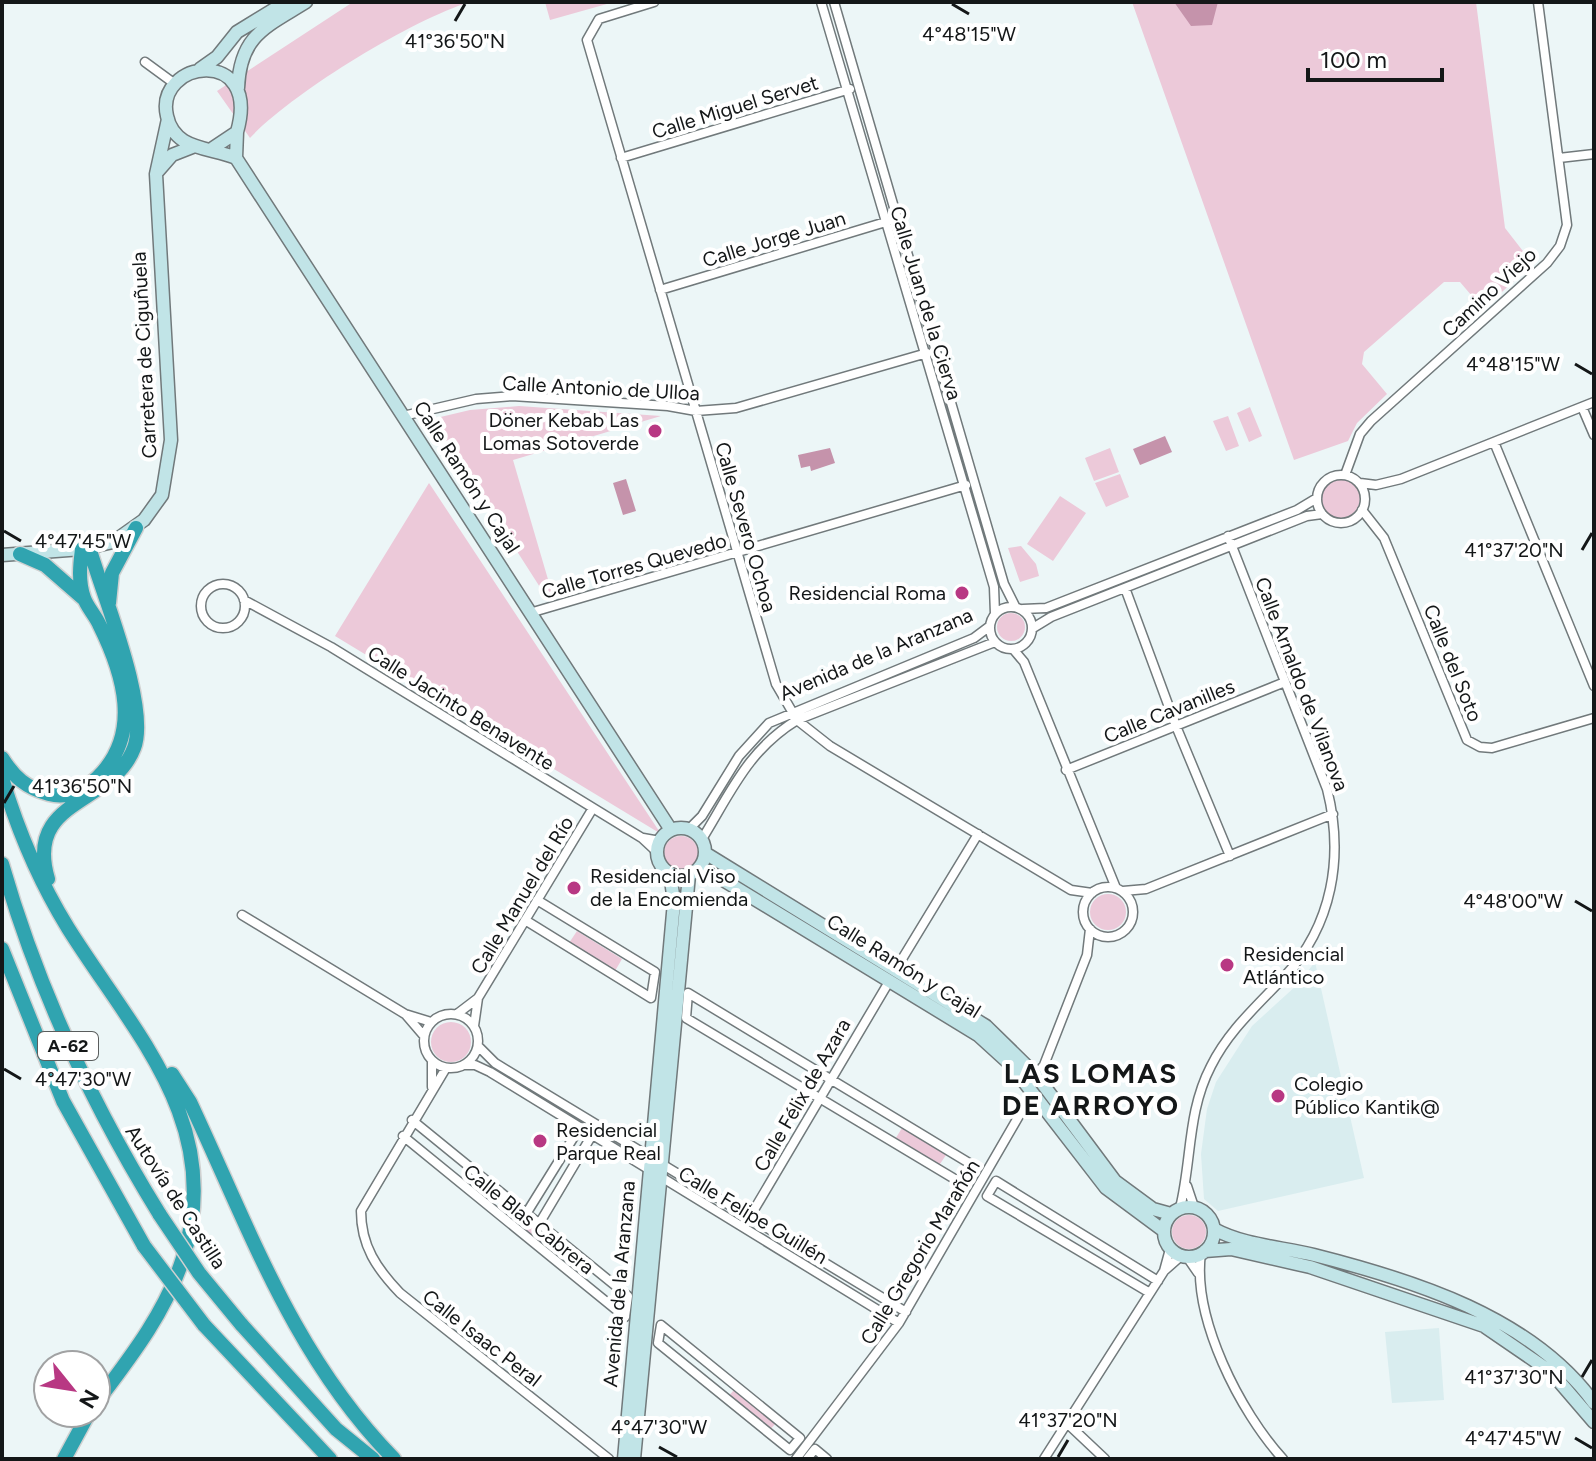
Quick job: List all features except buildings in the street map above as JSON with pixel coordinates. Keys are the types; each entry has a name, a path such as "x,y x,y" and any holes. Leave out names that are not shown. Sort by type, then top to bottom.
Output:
{"highway":[{"path":"109,616 112,573 136,528"},
{"path":"2,758 22,784 60,797 82,791 99,775 123,742 128,713 105,637 84,599 79,572 86,548"},
{"path":"55,907 44,866 47,837 69,805 91,795 119,775 135,747 138,717 129,675 86,548"},
{"path":"20,554 45,565 84,599"},
{"path":"2,778 30,857 55,907 97,973 154,1047 190,1102 297,1334 349,1411 394,1459"},
{"name":"Autovía de Castilla","path":"2,864 40,979 88,1092 160,1215 199,1273 241,1324 336,1429 373,1459"},
{"name":"A-62","path":"2,949 63,1101 144,1246 204,1325 330,1459"},
{"path":"112,1382 144,1339 173,1284 187,1243 192,1210 192,1159 183,1117 126,1012"},
{"path":"64,1459 80,1429"}],"street":[{"path":"200,69 223,74 238,88 243,102 236,158 213,148 195,146 178,136 168,119 167,98 175,84 217,57 237,32 286,2"},
{"path":"238,88 243,54 257,32 306,2"},
{"name":"Calle Severo Ochoa","path":"654,2 599,19 587,40 776,684 797,720 830,746 1071,890 1092,893"},
{"name":"Calle Juan de la Cierva","path":"821,2 994,587 995,614"},
{"name":"Calle Juan de la Cierva","path":"834,2 1004,584 1019,608"},
{"name":"Camino Viejo","path":"1345,475 1360,434 1371,421 1547,263 1560,246 1567,225 1538,2"},
{"path":"145,62 175,84"},
{"name":"Calle Miguel Servet","path":"621,158 858,86"},
{"name":"Carretera de Ciguñuela","path":"2,555 86,548 113,542 136,528 162,495 171,440 156,174 168,119"},
{"path":"213,148 237,132"},
{"path":"156,174 172,155 195,146"},
{"path":"1559,158 1594,154"},
{"name":"Calle Ramón y Cajal","path":"236,158 665,816 680,829"},
{"name":"Calle Jorge Juan","path":"660,290 897,219"},
{"name":"Calle Antonio de Ulloa","path":"403,416 476,399 512,396 653,405 696,411 736,408 936,351"},
{"path":"1133,908 1104,865 1024,662 1013,649 995,642 990,626 995,614 1019,608 1046,608 1307,506 1317,498 1326,480 1345,475 1360,483 1376,485 1401,479 1594,402"},
{"path":"1582,407 1594,435"},
{"path":"1494,442 1594,686"},
{"name":"Calle Torres Quevedo","path":"533,612 974,482"},
{"path":"1024,662 1024,645 1033,628 1043,620 1231,546 1322,514 1339,522 1359,514 1364,494 1360,483"},
{"path":"1364,494 1376,485"},
{"path":"1317,498 1322,514"},
{"name":"Calle del Soto","path":"1359,514 1384,538 1467,740 1480,747 1492,748 1594,718"},
{"name":"Calle Arnaldo de Vilanova","path":"1176,1211 1186,1185 1189,1132 1210,1067 1235,1028 1299,958 1323,918 1335,865 1333,814 1228,536"},
{"path":"221,584 233,586 244,600 244,611 234,625 220,628 207,621 201,608 204,595 221,584"},
{"path":"1125,588 1176,726 1230,856"},
{"name":"Calle Jacinto Benavente","path":"244,600 262,607 658,847"},
{"path":"244,611 262,607"},
{"path":"1019,608 1033,628"},
{"name":"Avenida de la Aranzana","path":"680,829 702,816 752,739 769,723 790,711 974,638 990,626"},
{"name":"Avenida de la Aranzana","path":"702,839 754,754 774,734 797,720 995,642"},
{"path":"1013,649 1024,645"},
{"name":"Calle Cavanilles","path":"1066,770 1285,682"},
{"name":"Calle Manuel del Río","path":"457,1014 478,998 593,808"},
{"path":"1036,1075 1044,1065 1087,955 1090,929 1083,909 1092,893 1102,887 1146,889 1333,814"},
{"path":"680,829 702,839 705,853 693,872 670,873 661,865 658,847 680,829"},
{"name":"Calle Félix de Azara","path":"743,1227 978,834"},
{"name":"Calle Ramón y Cajal","path":"705,853 893,974 978,1035 1011,1065 1091,1172 1124,1205 1164,1231"},
{"path":"1102,887 1104,865"},
{"name":"Calle Ramón y Cajal","path":"693,872 715,875 986,1026 1036,1075 1115,1181 1153,1209 1176,1211"},
{"name":"Avenida de la Aranzana","path":"624,1459 655,1167 693,872"},
{"name":"Avenida de la Aranzana","path":"670,873 674,902 676,999"},
{"path":"1087,955 1107,937 1127,928 1133,908 1146,889"},
{"name":"Calle Severo Ochoa","path":"1071,890 1083,909"},
{"path":"525,920 651,998 655,972 537,900"},
{"path":"242,915 405,1014 431,1022"},
{"path":"1090,929 1107,937"},
{"path":"653,985 676,999 686,1018 963,1184 974,1166 688,993 676,999"},
{"name":"Calle Manuel del Río","path":"474,1026 478,998"},
{"path":"405,1014 424,1036"},
{"path":"457,1014 474,1026 478,1046 464,1065 446,1068 432,1061 425,1052 424,1036 431,1022 439,1016 457,1014"},
{"name":"Calle Felipe Guillén","path":"478,1046 495,1063 743,1227 899,1323"},
{"path":"432,1061 432,1087"},
{"name":"Calle Felipe Guillén","path":"464,1065 475,1065 490,1072 592,1135 750,1217 906,1312"},
{"path":"403,1136 446,1068"},
{"name":"Calle Gregorio Marañón","path":"796,1459 899,1323 1035,1095"},
{"name":"Calle Blas Cabrera","path":"403,1136 625,1317 628,1296 412,1120"},
{"path":"526,1214 580,1127"},
{"path":"539,1224 592,1135"},
{"name":"Calle Isaac Peral","path":"403,1136 367,1198 361,1221 374,1262 400,1293 609,1459"},
{"name":"Avenida de la Aranzana","path":"634,1459 655,1167"},
{"path":"967,1177 990,1190"},
{"path":"1150,1293 987,1196 990,1190 996,1181 1158,1281"},
{"name":"Calle Arnaldo de Vilanova","path":"1186,1185 1194,1207"},
{"path":"1199,1274 1164,1231 1176,1211 1194,1207 1207,1214 1214,1229 1234,1238 1344,1264 1492,1316 1551,1357 1594,1403"},
{"path":"1214,1229 1203,1252 1199,1274 1211,1326 1226,1367 1253,1418 1283,1459"},
{"path":"1044,1459 1069,1425 1164,1271 1180,1254 1231,1249 1310,1267 1484,1326 1551,1372 1594,1422"},
{"path":"661,1325 800,1438 790,1450 658,1343 661,1325"},
{"path":"1069,1425 1105,1459"},
{"path":"807,1459 815,1449 827,1459"}],"shaded area":[{"path":"353,2 470,2 417,25 354,60 294,100 250,138 217,91"},
{"path":"545,2 614,2 550,20"},
{"path":"1132,2 1476,2 1505,228 1533,264 1483,309 1460,282 1444,282 1364,352 1362,364 1387,394 1357,423 1348,441 1294,460"},
{"path":"1174,2 1218,2 1212,25 1191,26"},
{"path":"519,406 661,416 513,460 552,593 545,595 432,419 470,410"},
{"path":"1250,407 1262,436 1249,442 1237,413"},
{"path":"1228,416 1239,446 1226,451 1213,421"},
{"path":"1165,436 1172,452 1140,465 1133,449"},
{"path":"830,448 835,463 811,471 810,466 801,468 798,455"},
{"path":"1110,448 1119,472 1094,481 1085,458"},
{"path":"1120,474 1129,497 1106,507 1095,483"},
{"path":"1340,478 1354,484 1360,498 1354,512 1340,518 1326,512 1320,498 1326,484"},
{"path":"626,479 636,511 623,515 613,483"},
{"path":"429,483 661,834 335,636"},
{"path":"1060,496 1086,513 1053,561 1027,544"},
{"path":"1021,546 1036,564 1039,576 1020,582 1008,548"},
{"path":"1011,613 1021,617 1025,627 1021,637 1011,641 1001,637 997,627 1001,617"},
{"path":"681,836 693,841 698,853 693,865 681,870 669,865 664,853 669,841"},
{"path":"1108,894 1120,900 1126,912 1120,924 1108,930 1096,924 1090,912 1096,900"},
{"path":"577,931 622,959 615,971 569,943"},
{"name":"Colegio Público Kantik@","path":"1315,962 1364,1178 1218,1211 1204,1199 1201,1154 1207,1109 1216,1082 1252,1026 1297,985"},
{"path":"451,1022 465,1028 471,1042 465,1056 451,1062 437,1056 431,1042 437,1028"},
{"path":"902,1128 946,1155 938,1167 894,1141"},
{"path":"509,1202 547,1233 538,1245 499,1214"},
{"path":"1189,1215 1201,1220 1206,1232 1201,1244 1189,1249 1177,1244 1172,1232 1177,1220"},
{"path":"1439,1328 1444,1400 1392,1403 1385,1332"},
{"path":"734,1390 776,1423 767,1433 725,1400"}],"place":[{"name":"Döner Kebab Las Lomas Sotoverde","path":"655,431"},
{"name":"Residencial Roma","path":"962,593"},
{"name":"Residencial Viso de la Encomienda","path":"574,888"},
{"name":"Residencial Atlántico","path":"1227,965"},
{"name":"Colegio Público Kantik@","path":"1278,1096"},
{"name":"Residencial Parque Real","path":"540,1141"}],"district":[{"name":"LAS LOMAS DE ARROYO","path":"1091,1089"}]}
